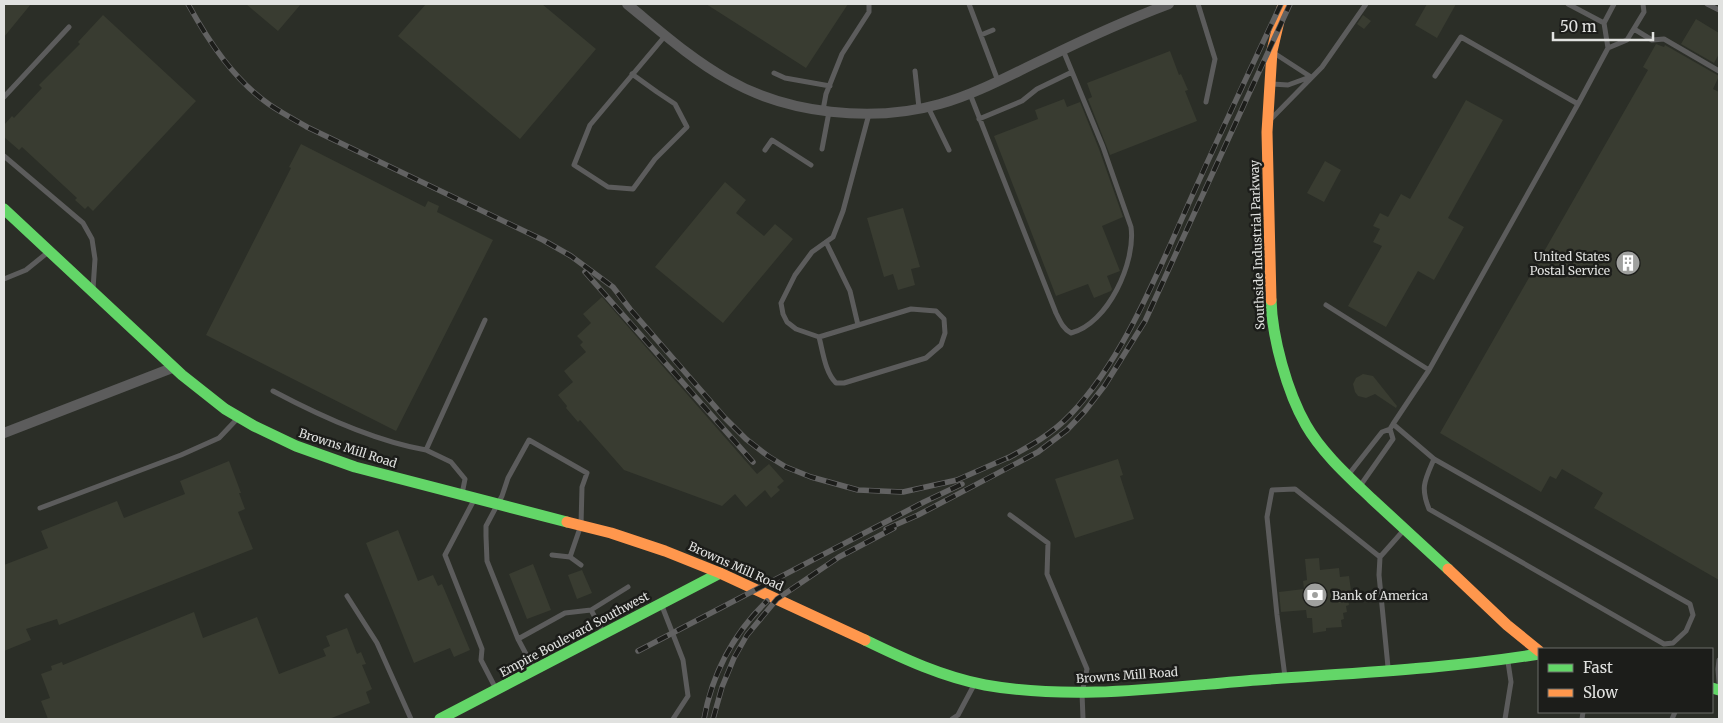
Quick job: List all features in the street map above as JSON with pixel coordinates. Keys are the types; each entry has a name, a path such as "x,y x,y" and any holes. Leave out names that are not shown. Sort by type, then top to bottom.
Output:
{"street":[{"path":"628,4 686,52 728,80 772,99 811,110 856,114 901,112 940,104 970,94 1116,24 1169,4"},
{"name":"Southside Industrial Parkway","path":"1284,4 1272,51 1267,123 1271,313 1276,345 1295,402 1318,442 1348,476 1538,651"},
{"name":"Browns Mill Road","path":"4,209 172,368 204,394 238,417 275,438 314,454 355,467 581,525 666,551 720,573 926,669 975,682 1043,693 1103,692 1388,670 1508,658 1538,652"},
{"path":"4,433 172,368"},
{"name":"Empire Boulevard Southwest","path":"440,719 720,573"}],"lane":[{"path":"822,149 830,86 842,54 869,12 868,4"},
{"path":"969,4 998,81"},
{"path":"1198,4 1215,59 1206,102"},
{"path":"1267,123 1322,67 1366,4"},
{"path":"1568,4 1604,22"},
{"path":"1348,476 1382,432 1391,427 1429,370 1608,48 1604,22 1614,4"},
{"path":"1608,48 1627,40 1644,12 1643,4"},
{"path":"1707,4 1719,10"},
{"path":"4,97 69,27"},
{"path":"981,35 993,30"},
{"path":"1634,30 1652,40 1664,39 1719,71"},
{"path":"632,74 676,104 687,127 655,159 633,188 608,187 574,165 590,124 632,74 665,36"},
{"path":"1435,76 1461,37 1578,104"},
{"path":"970,94 1056,313 1065,329 1071,333 1081,330 1099,314 1118,290 1124,274 1132,237 1128,218 1093,122 1062,50"},
{"path":"1272,51 1311,77"},
{"path":"915,71 924,107 949,150"},
{"path":"980,119 1022,101 1037,90 1072,72"},
{"path":"774,73 785,78 830,86"},
{"path":"1270,84 1288,85 1311,77"},
{"path":"820,336 831,378 836,383 844,384 926,358 941,345 945,333 944,319 936,311 928,309 911,309 820,336 796,329 783,314 781,303 795,275 812,252 833,237 843,211 869,114"},
{"path":"765,150 772,140 811,165"},
{"path":"4,156 84,224 88,231 95,259 92,292"},
{"path":"826,242 850,291 858,325"},
{"path":"4,279 26,270 50,251"},
{"path":"1326,304 1429,370"},
{"path":"426,450 484,320"},
{"path":"273,391 312,412 400,446 426,450 451,462 465,479 462,494"},
{"path":"40,508 181,455 219,438 238,417"},
{"path":"1391,427 1434,459 1690,604 1693,615 1686,631 1673,643 1664,644 1428,509 1423,495 1425,479 1434,459"},
{"path":"1359,487 1393,439 1391,427"},
{"path":"535,670 518,639 487,561 486,526 502,496 508,478 529,440 587,473 582,487 581,525 570,557"},
{"path":"1285,677 1266,517 1272,490 1295,489 1380,558"},
{"path":"475,498 445,555 482,649 481,660 496,690"},
{"path":"1010,515 1048,543 1047,574 1087,669 1082,692 1083,719"},
{"path":"1388,670 1379,575 1380,558 1405,530"},
{"path":"552,555 570,557 581,565"},
{"path":"518,639 565,613 591,610 628,587"},
{"path":"347,596 377,643 411,719"},
{"path":"661,604 683,660 688,696 673,719"},
{"path":"591,610 603,634"},
{"path":"1505,719 1511,682 1508,658"},
{"path":"1719,660 1719,682"},
{"path":"952,719 958,715 975,682"}],"shaded area":[{"path":"4,4 1719,4 1719,719 4,719"}],"building":[{"path":"4,4 31,4 4,37"},
{"path":"246,4 301,4 278,31"},
{"path":"426,4 542,4 596,49 520,139 398,36"},
{"path":"706,4 848,4 806,68"},
{"path":"1427,4 1456,4 1437,38 1415,25"},
{"path":"103,15 196,101 93,211 88,206 85,209 75,200 77,198 22,147 19,150 4,137 4,125 12,116 14,118 42,88 39,85 80,44 78,42"},
{"path":"1363,15 1371,21 1364,29 1357,24"},
{"path":"1696,19 1719,33 1719,54 1714,63 1681,44"},
{"name":"United States Postal Service","path":"1656,44 1664,47 1665,45 1719,76 1713,89 1719,92 1719,580 1594,508 1603,493 1562,469 1556,479 1550,476 1541,492 1440,433 1648,70 1643,67"},
{"path":"1170,51 1179,75 1181,74 1188,90 1185,91 1197,121 1110,155 1088,99 1092,97 1087,83"},
{"path":"1064,99 1067,107 1080,102 1123,217 1102,226 1120,271 1107,276 1111,291 1094,298 1088,284 1056,296 994,136 1038,119 1035,110"},
{"path":"1466,100 1503,120 1448,218 1464,227 1434,280 1418,271 1386,327 1348,306 1382,246 1373,242 1380,229 1373,226 1380,213 1388,217 1401,194 1410,199"},
{"path":"301,144 425,207 428,201 439,206 437,212 493,240 396,431 206,335 291,168 289,167"},
{"path":"1325,161 1341,170 1324,202 1307,193"},
{"path":"725,182 746,200 736,213 764,236 775,224 793,239 723,323 655,267"},
{"path":"903,208 920,267 911,269 915,285 898,290 893,274 884,277 867,218"},
{"path":"602,297 757,474 769,464 784,481 777,487 780,490 771,498 765,490 746,507 735,494 722,506 624,470 580,420 578,422 566,408 567,406 558,395 573,382 564,371 586,352 580,345 583,342 577,336 591,323 583,314"},
{"path":"1363,374 1373,376 1397,406 1396,408 1375,394 1366,398 1358,396 1353,384 1356,378"},
{"path":"1118,459 1123,475 1120,476 1134,519 1075,538 1055,479"},
{"path":"229,461 245,509 238,512 253,549 59,625 57,619 26,629 31,640 4,651 4,565 48,548 41,531 117,501 124,518 185,494 180,481"},
{"path":"398,530 418,581 433,575 438,586 442,584 470,650 454,657 450,648 414,663 366,543"},
{"name":"Bank of America","path":"1319,558 1320,570 1339,568 1340,577 1349,576 1352,598 1348,599 1347,612 1343,613 1342,627 1326,628 1326,631 1313,633 1312,618 1307,618 1306,610 1281,612 1279,592 1304,589 1303,581 1307,580 1305,559"},
{"path":"533,564 551,610 527,619 509,574"},
{"path":"582,570 592,593 577,599 568,575"},
{"path":"194,612 203,638 257,617 279,674 326,656 323,649 330,646 326,636 347,628 357,654 361,652 366,664 362,665 372,689 366,692 370,703 329,719 48,719 41,701 50,698 41,674 52,670 51,666 62,662 63,665"}],"railway":[{"path":"188,4 223,59 245,84 270,105 307,127 543,240 571,256 613,287 725,418 746,439 786,467 811,477 858,490 903,492 957,480 1014,455"},
{"path":"1008,458 1033,444 1063,422 1088,394 1121,346 1148,293 1281,4"},
{"path":"886,529 918,515 1038,452 1067,430 1085,411 1105,385 1145,321 1290,4"},
{"path":"585,272 753,462"},
{"path":"638,651 962,484"},
{"path":"713,719 722,687 734,658 747,635 777,599 839,557 894,528"},
{"path":"704,719 713,686 726,655 744,627 767,601"}],"traffic: fast":[{"path":"4,209 182,375 225,409 254,426 296,446 355,467 567,522"},
{"path":"1271,300 1274,331 1287,381 1299,412 1312,435 1345,473 1448,569"},
{"path":"440,719 720,573"},
{"path":"865,640 924,667 969,682 1019,690 1053,692 1155,689 1398,670 1538,654"},
{"path":"1713,688 1719,690"}],"traffic: slow":[{"path":"1271,300 1267,132 1272,51 1283,4"},
{"path":"567,522 611,533 665,551 720,573 865,640"},
{"path":"1448,569 1507,625 1538,650"}],"place":[{"name":"United States Postal Service","path":"1628,263"},
{"name":"Bank of America","path":"1315,595"}]}
